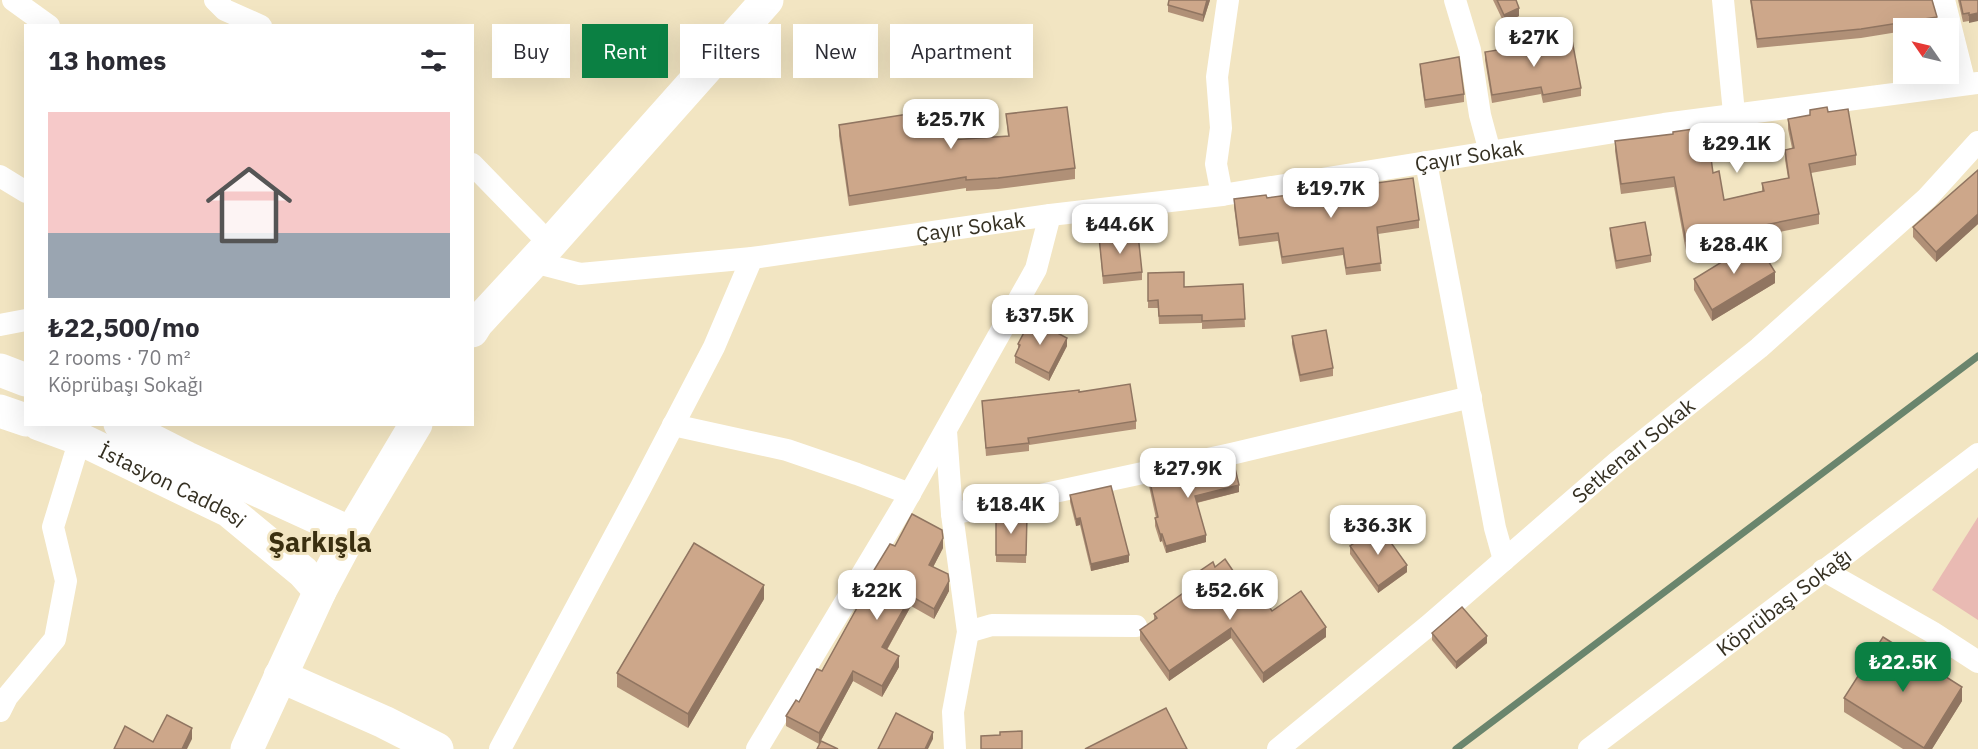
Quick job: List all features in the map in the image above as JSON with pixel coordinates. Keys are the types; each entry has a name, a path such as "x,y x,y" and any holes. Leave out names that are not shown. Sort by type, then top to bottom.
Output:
{"main road":[{"path":"474,325 542,253 767,0"},
{"path":"0,370 24,379"},
{"path":"0,411 24,419"},
{"name":"İstasyon Caddesi","path":"45,426 81,439 228,511 303,572 320,591"},
{"name":"İstasyon Caddesi","path":"124,426 351,533"},
{"path":"247,749 320,591 351,533 415,426"},
{"path":"280,676 384,722 436,749"}],"street":[{"path":"13,0 46,24"},
{"path":"1221,195 1216,164 1221,128 1217,77 1228,0"},
{"path":"1455,0 1470,51 1480,115 1490,152"},
{"path":"1723,0 1734,113"},
{"path":"1944,0 1972,83"},
{"path":"223,9 257,24"},
{"name":"Çayır Sokak","path":"542,253 580,274 752,258 1050,214 1221,195 1734,113 1972,83"},
{"name":"Setkenarı Sokak","path":"1278,749 1428,626 1617,462 1759,348 1927,198 1978,142"},
{"path":"1426,162 1495,528 1504,560"},
{"path":"474,167 542,253"},
{"path":"0,176 24,191"},
{"path":"757,749 910,494 1036,269 1050,214"},
{"path":"500,749 714,347 752,258"},
{"path":"0,325 24,320"},
{"path":"952,514 1231,454 1471,397"},
{"path":"673,425 787,450 910,494"},
{"path":"945,431 952,514 968,632 953,712 955,749"},
{"path":"0,711 8,696 55,639 66,581 53,527 81,439"},
{"name":"Köprübaşı Sokağı","path":"1589,749 1978,454"},
{"path":"1823,570 1932,632 1978,662"},
{"path":"968,632 992,625 1136,626"}],"shaded area":[{"path":"1978,517 1978,620 1932,590"}],"building":[{"path":"1169,0 1207,0 1203,15 1168,5"},
{"path":"1497,0 1516,0 1519,8 1504,15"},
{"path":"1751,0 1932,0 1937,17 1893,18 1893,24 1861,29 1757,39"},
{"path":"1960,0 1978,0 1978,13 1963,14"},
{"path":"1550,38 1551,44 1572,40 1581,88 1543,95 1541,87 1492,95 1485,52 1534,44 1533,41"},
{"path":"1459,57 1464,94 1425,100 1420,64"},
{"path":"1067,107 1075,168 998,178 966,180 966,177 849,196 839,125 946,108 950,140 1009,136 1006,114"},
{"path":"1827,107 1828,112 1848,109 1856,155 1809,164 1819,214 1686,241 1674,177 1621,184 1615,141 1673,134 1673,132 1707,127 1713,173 1719,171 1724,200 1764,191 1762,183 1789,178 1785,150 1794,148 1788,119 1810,115 1810,110"},
{"path":"1978,170 1978,214 1936,252 1913,227"},
{"path":"1413,178 1419,220 1377,227 1381,263 1346,268 1343,248 1282,257 1278,233 1239,238 1234,199 1266,195 1267,198"},
{"path":"1645,222 1651,255 1616,261 1610,228"},
{"path":"1138,234 1142,272 1103,276 1099,237"},
{"path":"1756,241 1775,272 1712,310 1694,279"},
{"path":"1184,272 1184,287 1243,284 1245,319 1202,321 1202,315 1159,316 1158,300 1148,301 1148,273"},
{"path":"1031,319 1067,338 1049,373 1015,356 1020,345 1018,344"},
{"path":"1326,330 1333,368 1300,375 1292,336"},
{"path":"1130,384 1136,421 1028,438 1029,443 986,448 982,401 1079,390 1079,392"},
{"path":"1233,460 1239,485 1195,496 1206,535 1166,546 1155,518 1158,517 1149,478"},
{"path":"1111,486 1129,555 1091,564 1080,518 1076,519 1070,495"},
{"path":"912,514 942,530 943,538 929,565 948,574 949,581 934,609 911,596 882,647 899,656 882,686 853,671 819,733 786,716 796,700 799,702 817,669 822,671 874,577 871,575 890,544 895,546"},
{"path":"996,516 1027,516 1026,555 996,555"},
{"path":"1379,526 1407,565 1378,586 1350,546"},
{"path":"694,543 764,585 688,714 617,673"},
{"path":"1225,559 1254,602 1262,596 1272,611 1301,591 1326,627 1263,673 1231,628 1169,671 1140,630 1157,618 1154,614 1193,586 1188,579 1213,562 1215,567"},
{"path":"1462,607 1487,636 1456,662 1432,633"},
{"path":"1883,637 1962,687 1924,748 1844,698"},
{"path":"1166,708 1187,749 1085,749"},
{"path":"896,713 933,732 925,749 878,749"},
{"path":"167,715 192,728 182,749 114,749 125,726 153,742"},
{"path":"1022,731 1022,749 981,749 981,736"},
{"path":"821,741 838,749 817,749"}],"waterway":[{"path":"1456,749 1978,356"}],"district":[{"name":"Şarkışla","path":"320,541"}]}
